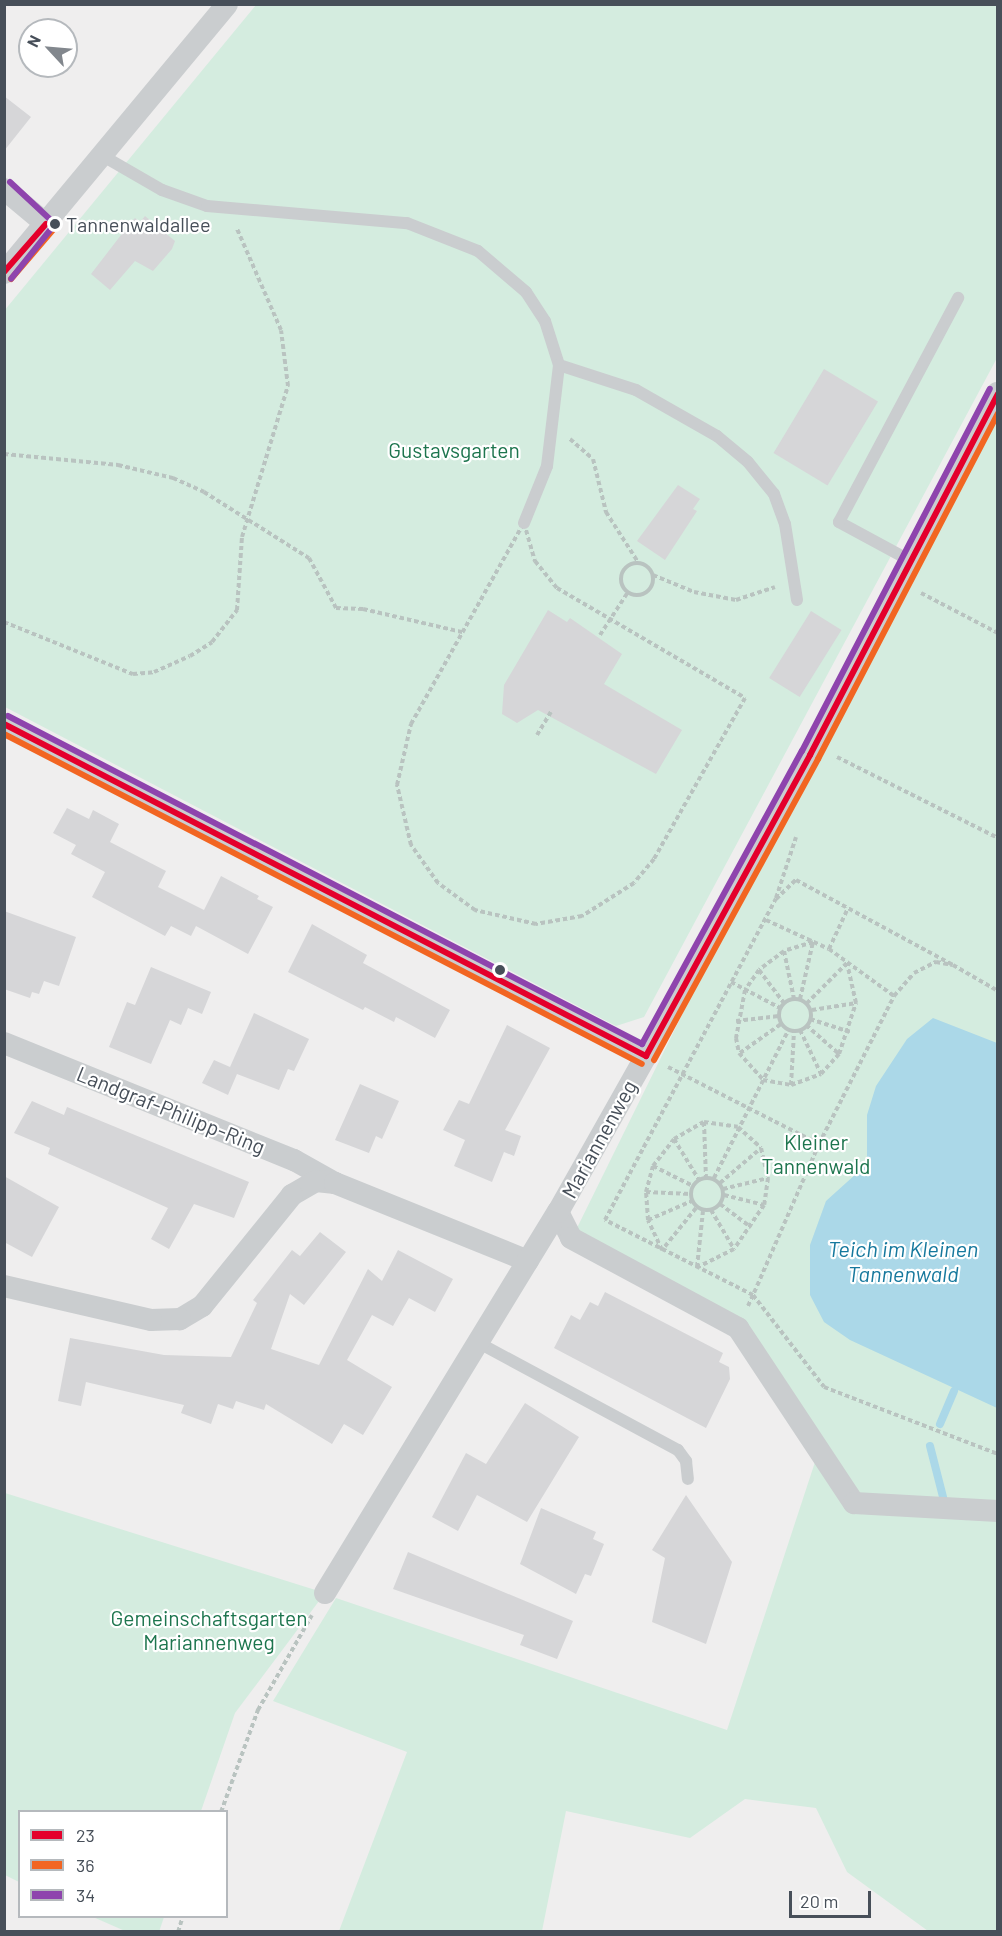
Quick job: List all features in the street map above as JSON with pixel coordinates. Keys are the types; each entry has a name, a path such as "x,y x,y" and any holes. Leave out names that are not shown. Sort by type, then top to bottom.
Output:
{"street":[{"path":"4,273 227,4"},
{"path":"4,189 46,224"},
{"name":"Mariannenweg","path":"325,1593 558,1212 646,1056 911,561 998,393"},
{"path":"4,724 646,1056"},
{"name":"Landgraf-Philipp-Ring","path":"4,1043 294,1160 335,1184 528,1261"},
{"name":"Landgraf-Philipp-Ring","path":"4,1286 151,1320 180,1319 202,1306 292,1195 316,1181 335,1184"},
{"path":"558,1212 571,1238 738,1328 854,1503 998,1511"}],"lane":[{"path":"103,156 162,190 207,206 366,216 447,236 478,251 526,292 545,321 559,365 553,432 544,476 524,523"},
{"path":"911,561 838,522 958,298"},
{"path":"559,365 636,390 717,436 748,462 774,494 792,552 797,600"},
{"path":"479,1343 678,1450 686,1461 688,1479"}],"path":[{"path":"4,622 118,671 143,673 172,666 212,642 237,610 246,519 288,386 281,330 236,226 238,209"},
{"path":"553,432 582,447 593,459 606,512 638,562 653,575 694,592 736,600 769,590 793,572"},
{"path":"4,454 146,470 204,492 309,558 336,608 363,609 462,632"},
{"path":"524,523 535,561 546,579 745,698 645,872 610,903 582,916 551,923 505,920 462,903 427,872 405,831 397,784 403,746 462,632 524,523"},
{"path":"628,592 622,573 638,562"},
{"path":"628,592 646,592 653,575"},
{"path":"912,602 923,581"},
{"path":"918,591 998,633"},
{"path":"600,635 628,592"},
{"path":"537,735 551,712"},
{"path":"838,744 833,755 998,838"},
{"path":"998,991 796,880 776,899 604,1220 753,1295 824,1387 998,1454"},
{"path":"829,949 848,908"},
{"path":"766,920 829,949 894,996"},
{"path":"813,942 784,951 759,970 745,990 736,1022 739,1053 763,1080 791,1085 821,1074 839,1054 850,1032 856,1003 847,963"},
{"path":"800,999 813,942"},
{"path":"784,951 794,999"},
{"path":"807,1003 847,963"},
{"path":"753,1295 819,1144 894,996 925,965 953,965"},
{"path":"759,970 784,1003"},
{"path":"731,982 782,1009"},
{"path":"794,999 807,1003 812,1010 806,1025 794,1031 788,1030 781,1024 779,1016 784,1003 794,999"},
{"path":"812,1010 856,1003"},
{"path":"736,1022 779,1016"},
{"path":"810,1019 850,1032"},
{"path":"739,1053 781,1024"},
{"path":"806,1025 839,1054"},
{"path":"800,1029 821,1074"},
{"path":"714,1178 788,1030"},
{"path":"791,1085 794,1031"},
{"path":"646,1056 819,1144"},
{"path":"662,1250 648,1220 646,1192 653,1166 674,1139 704,1122 738,1127 761,1148 768,1178 764,1205 734,1249 697,1268"},
{"path":"704,1122 706,1178"},
{"path":"674,1139 699,1180"},
{"path":"720,1183 761,1148"},
{"path":"653,1166 693,1186"},
{"path":"706,1178 714,1178 720,1183 724,1195 720,1204 711,1210 703,1211 696,1208 691,1194 693,1186 699,1180 706,1178"},
{"path":"723,1189 768,1178"},
{"path":"646,1192 691,1194"},
{"path":"724,1195 764,1205"},
{"path":"648,1220 692,1201"},
{"path":"720,1204 751,1227"},
{"path":"662,1250 696,1208"},
{"path":"711,1210 734,1249"},
{"path":"697,1268 703,1211"},
{"path":"222,1810 258,1710 325,1593"}],"green space":[{"name":"Gustavsgarten","path":"256,5 997,5 997,358 644,1017 616,1026 5,707 4,311"},
{"name":"Kleiner Tannenwald","path":"997,392 997,1508 858,1499 744,1323 574,1234 810,755"},
{"path":"816,1459 851,1510 997,1514 997,1931 928,1931 847,1872 816,1808 745,1799 690,1838 566,1811 542,1931 339,1931 407,1752 273,1701 336,1598 727,1730"},
{"name":"Gemeinschaftsgarten Mariannenweg","path":"5,1493 325,1593 235,1713 201,1810 18,1810 18,1882 5,1875"},
{"path":"95,1918 164,1918 159,1932 125,1931"}],"water":[{"name":"Teich im Kleinen Tannenwald","path":"933,1018 997,1043 997,1408 850,1340 824,1322 810,1295 810,1245 826,1201 867,1164 867,1115 876,1086 907,1039"}],"building":[{"path":"4,96 31,117 4,151"},
{"path":"145,216 175,241 172,249 153,271 135,261 110,290 91,274 131,222 135,218 140,222"},
{"path":"824,369 878,401 828,485 774,453"},
{"path":"678,485 700,499 693,509 697,511 665,560 637,541"},
{"path":"548,610 567,622 570,618 622,654 604,684 682,730 656,774 538,710 517,723 502,714 504,685"},
{"path":"811,611 842,630 800,697 769,678"},
{"path":"67,808 89,819 93,810 119,824 110,842 166,871 158,887 204,910 221,876 259,896 257,899 273,907 248,954 196,926 191,936 171,926 165,936 92,897 105,872 71,854 76,845 53,833"},
{"path":"4,911 76,937 59,986 44,981 39,994 32,992 30,998 4,989"},
{"path":"312,924 367,955 363,963 450,1010 435,1038 396,1017 394,1022 365,1007 363,1010 288,972"},
{"path":"151,967 211,992 202,1014 188,1008 181,1025 170,1020 151,1064 109,1047 127,1002 135,1005"},
{"path":"254,1013 309,1039 294,1071 288,1069 279,1090 237,1074 228,1095 202,1083 214,1060 230,1067"},
{"path":"507,1025 550,1048 505,1130 521,1136 514,1156 504,1152 492,1182 454,1166 465,1140 443,1130 459,1100 469,1104"},
{"path":"360,1084 399,1101 382,1139 376,1136 369,1153 335,1140"},
{"path":"32,1101 64,1115 67,1107 249,1182 234,1218 194,1204 169,1249 151,1239 168,1208 48,1154 50,1148 14,1133"},
{"path":"4,1176 59,1207 32,1257 4,1242"},
{"path":"320,1232 346,1252 304,1305 290,1294 271,1349 319,1365 368,1269 382,1281 398,1250 453,1279 435,1312 409,1298 393,1326 372,1315 347,1360 392,1387 363,1435 344,1424 332,1444 266,1404 264,1410 236,1401 233,1409 218,1404 211,1424 181,1413 184,1405 86,1382 81,1406 58,1401 70,1338 164,1355 231,1357 257,1303 253,1300 292,1250 300,1256"},
{"path":"605,1292 723,1353 719,1362 729,1367 730,1379 706,1428 554,1348 571,1315 580,1320 590,1302 598,1306"},
{"path":"525,1403 579,1437 527,1522 477,1495 458,1531 432,1517 466,1453 486,1464"},
{"path":"686,1495 732,1562 706,1644 652,1622 665,1558 652,1550"},
{"path":"541,1508 596,1532 593,1539 604,1544 591,1576 585,1574 576,1594 520,1564"},
{"path":"408,1552 573,1621 557,1659 520,1645 524,1635 393,1589"}],"waterway":[{"path":"940,1424 954,1391"},
{"path":"930,1446 943,1497"}],"transit line":[{"name":"34","path":"10,182 55,224 11,279"},
{"name":"23","path":"4,272 46,224"},
{"name":"36","path":"11,279 53,230"},
{"name":"34","path":"8,716 642,1044 802,751 990,389"},
{"name":"23","path":"646,1056 810,755 998,394"},
{"name":"36","path":"654,1060 818,759 998,413"},
{"name":"23","path":"4,724 646,1056"},
{"name":"36","path":"4,734 642,1064"}],"place":[{"name":"Tannenwaldallee","path":"55,224"}]}
